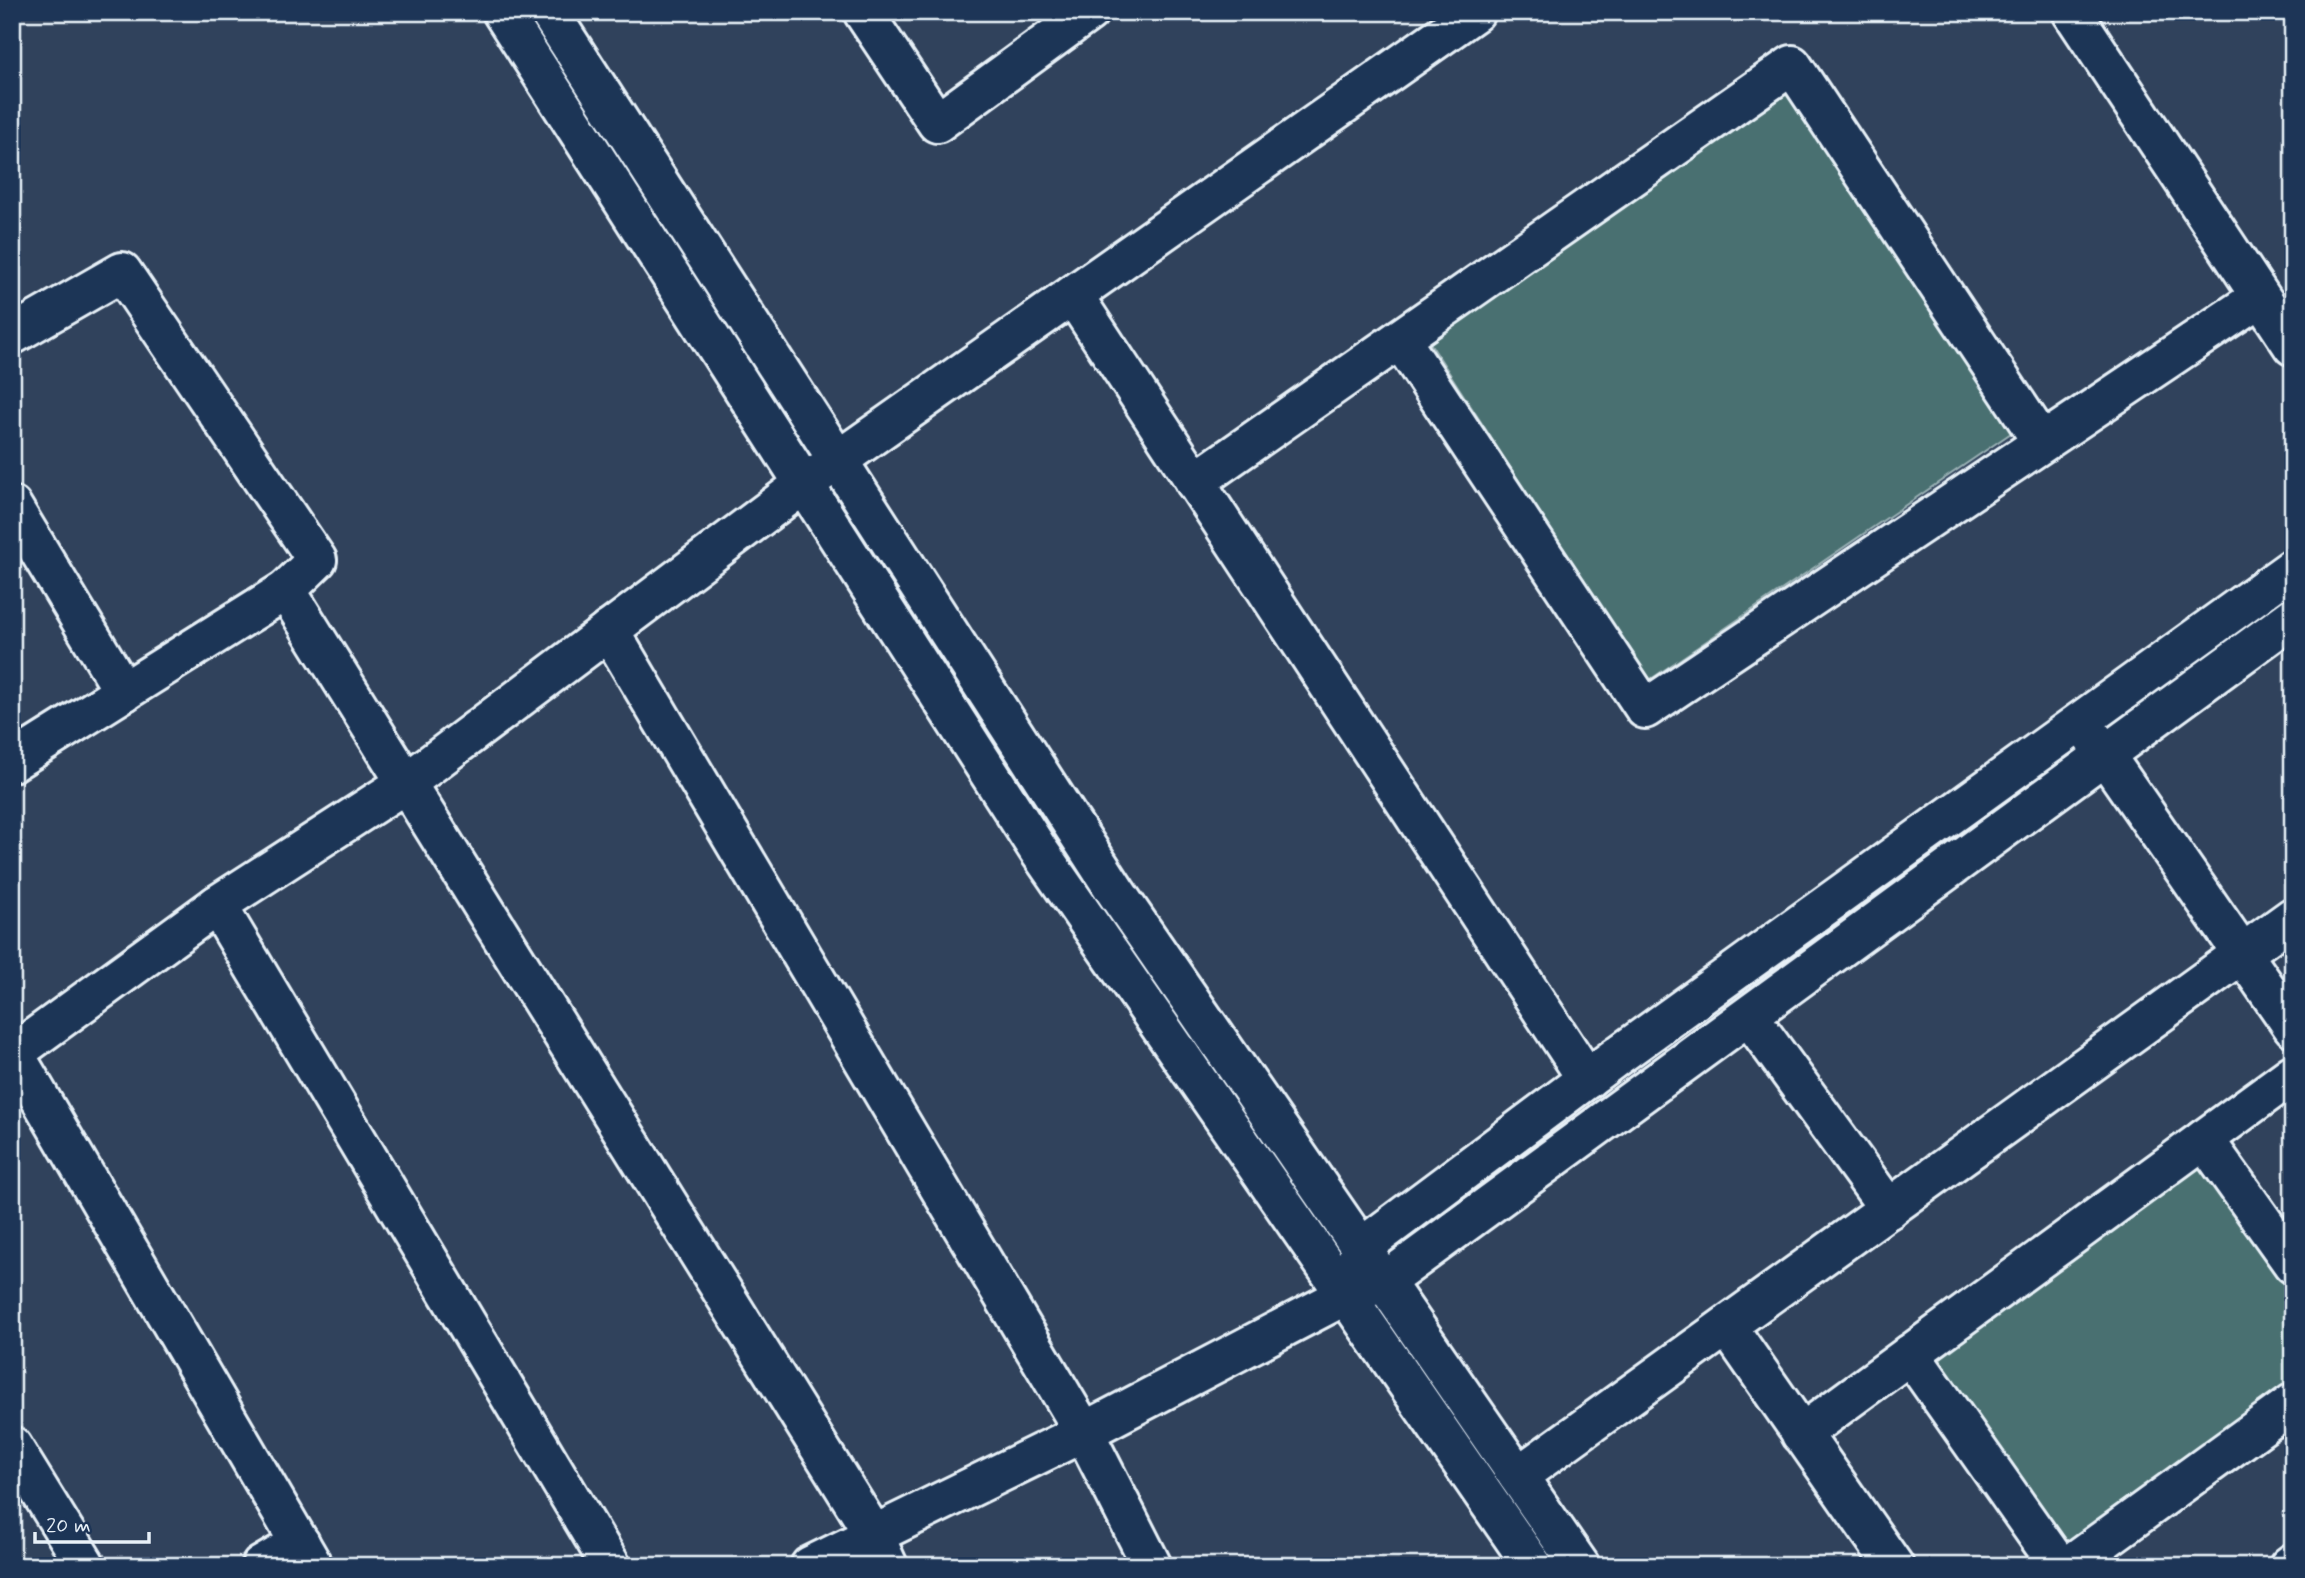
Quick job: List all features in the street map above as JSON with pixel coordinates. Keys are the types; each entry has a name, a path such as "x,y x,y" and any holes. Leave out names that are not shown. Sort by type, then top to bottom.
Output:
{"street":[{"path":"502,12 1039,851 1533,1566"},
{"path":"550,12 1116,892 1580,1566"},
{"path":"863,12 937,123 1090,12"},
{"path":"261,1566 307,1554 13,1051 217,905 406,783 804,484 1475,12"},
{"path":"2071,12 2293,346"},
{"path":"1195,482 1792,65 2042,442"},
{"path":"12,335 122,272 317,560 286,590 12,762"},
{"path":"1073,295 1587,1079"},
{"path":"1400,340 1645,709 2260,296"},
{"path":"12,506 124,692"},
{"path":"1346,1295 1361,1248 1587,1079 2293,568"},
{"path":"286,590 881,1550"},
{"path":"810,1566 881,1550 1084,1432 1346,1295 1384,1282 2293,617"},
{"path":"609,630 1084,1432 1152,1566"},
{"path":"2081,721 2293,1027"},
{"path":"217,905 611,1566"},
{"path":"1518,1476 2293,917"},
{"path":"1749,1016 1889,1209"},
{"path":"1801,1434 2293,1074"},
{"path":"2204,1139 2293,1264"},
{"path":"1727,1326 1894,1566"},
{"path":"1910,1354 2059,1566"},
{"path":"2068,1566 2293,1403"},
{"path":"12,1446 86,1566"}],"green space":[{"path":"1786,90 2014,431 1648,681 1430,343"},
{"path":"2204,1164 2293,1288 2293,1393 2068,1555 1930,1362"}]}
